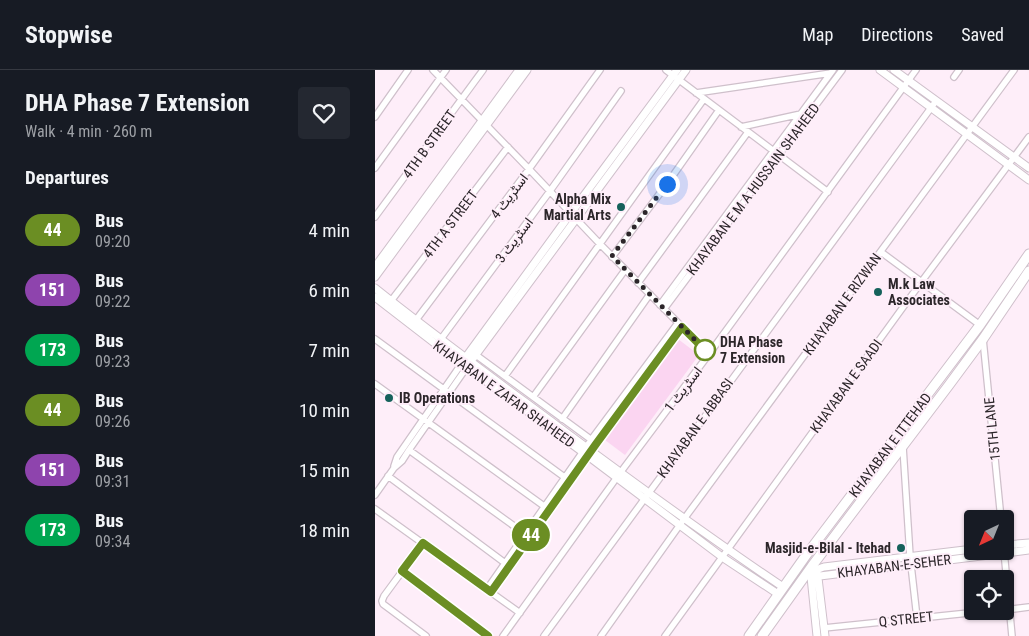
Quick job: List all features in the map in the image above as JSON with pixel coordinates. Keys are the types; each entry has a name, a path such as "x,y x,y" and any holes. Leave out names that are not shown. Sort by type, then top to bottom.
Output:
{"main road":[{"name":"KHAYABAN E ITTEHAD","path":"749,636 980,325 1029,254"},
{"name":"KHAYABAN E ITTEHAD","path":"762,636 813,574 903,447 983,339 1029,271"}],"street":[{"path":"375,117 408,70"},
{"path":"433,70 509,147 625,270 709,354"},
{"path":"375,168 446,70"},
{"name":"4TH B STREET","path":"375,217 483,70"},
{"path":"375,277 519,70"},
{"path":"375,267 484,122 527,70"},
{"name":"اسٹریٹ 4","path":"416,320 529,169 600,70"},
{"path":"665,70 676,75 696,93 828,192"},
{"path":"375,495 394,468 402,461 443,389 466,362 676,75 685,70"},
{"name":"KHAYABAN E M A HUSSAIN SHAHEED","path":"662,307 776,153 842,70"},
{"path":"880,70 1029,180"},
{"path":"894,70 1029,168"},
{"name":"اسٹریٹ 1","path":"503,636 621,477 916,70"},
{"path":"954,76 959,70"},
{"name":"KHAYABAN E RIZWAN","path":"601,636 682,522 1014,70"},
{"path":"696,93 832,72"},
{"name":"KHAYABAN E M A HUSSAIN SHAHEED","path":"776,153 801,114 832,72"},
{"name":"اسٹریٹ 3","path":"441,339 621,91"},
{"path":"505,376 704,99"},
{"name":"KHAYABAN E ABBASI","path":"544,636 644,494 935,100"},
{"path":"612,256 667,184 719,110"},
{"path":"741,126 801,114"},
{"path":"638,283 748,132"},
{"name":"KHAYABAN E SAADI","path":"665,636 1029,137"},
{"name":"4TH A STREET","path":"391,301 509,147"},
{"path":"394,468 397,457 450,394 466,362 475,355 573,215"},
{"path":"881,252 980,325"},
{"path":"533,397 625,270"},
{"path":"375,288 441,339 466,362"},
{"path":"562,419 650,294"},
{"name":"KHAYABAN E ZAFAR SHAHEED","path":"375,298 587,451 682,522 722,557 781,591"},
{"path":"489,590 587,451 680,325"},
{"path":"375,339 568,480"},
{"name":"15TH LANE","path":"983,339 1000,510"},
{"path":"475,355 594,442"},
{"path":"375,384 547,509"},
{"path":"903,447 910,560 917,618"},
{"path":"409,450 525,534"},
{"path":"388,476 505,563"},
{"path":"375,509 520,613"},
{"path":"489,590 525,534 547,509"},
{"path":"682,522 727,550 781,591"},
{"path":"422,635 383,604 382,601 423,543"},
{"name":"KHAYABAN-E-SEHER","path":"1014,547 1029,543"},
{"name":"KHAYABAN-E-SEHER","path":"910,560 964,550"},
{"name":"KHAYABAN-E-SEHER","path":"1014,550 1029,550"},
{"name":"KHAYABAN-E-SEHER","path":"813,574 818,569 824,567 964,554"},
{"path":"402,571 488,636"},
{"path":"813,574 818,578 825,636"},
{"path":"813,574 817,636"},
{"path":"1014,608 1029,607"},
{"name":"Q STREET","path":"824,628 964,613"},
{"path":"1009,620 1012,636"}],"shaded area":[{"path":"678,339 699,355 625,455 605,440"}],"bus line":[{"name":"44","path":"488,636 402,571 423,543 491,592 682,327 709,354"}],"place":[{"name":"Alpha Mix Martial Arts","path":"621,207"},
{"name":"M.k Law Associates","path":"878,292"},
{"name":"DHA Phase 7 Extension","path":"705,350"},
{"name":"IB Operations","path":"389,398"},
{"name":"Masjid-e-Bilal - Itehad","path":"901,548"}],"route":[{"path":"667,184 612,256 709,354 705,350"}]}
